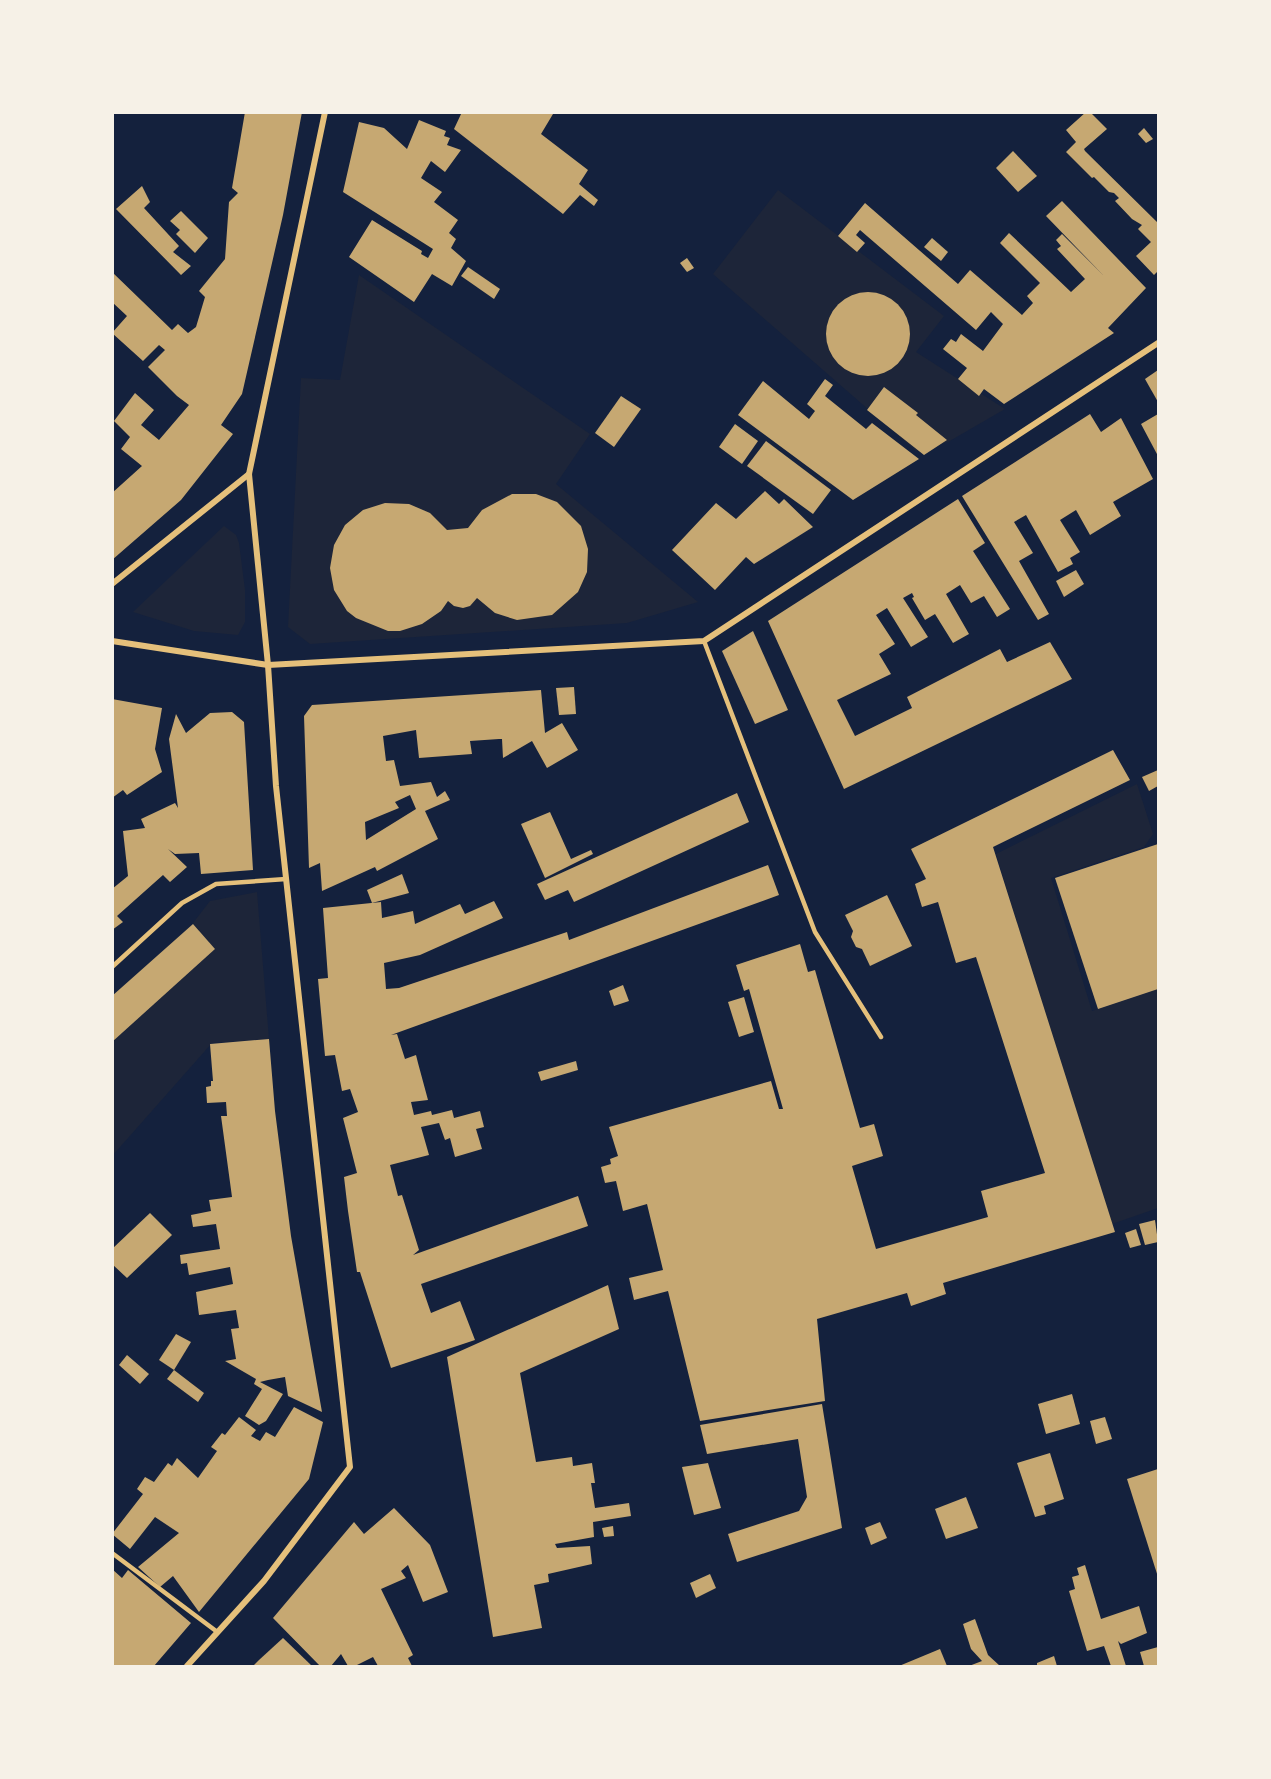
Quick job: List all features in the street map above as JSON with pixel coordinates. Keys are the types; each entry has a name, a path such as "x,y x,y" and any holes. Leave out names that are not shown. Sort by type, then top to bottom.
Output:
{"street":[{"path":"187,1666 216,1631 264,1581 350,1467 276,786 268,665 249,474 325,112"},
{"path":"112,642 268,665 704,641 1158,343"},
{"path":"112,584 249,474"}],"lane":[{"path":"704,641 815,932 881,1038"},
{"path":"112,967 182,903 216,884 286,879"},
{"path":"112,1553 216,1631"}],"shaded area":[{"path":"778,190 944,316 916,352 1005,409 948,442 916,451 713,274"},
{"path":"359,275 590,434 556,484 698,602 627,623 310,644 288,627 301,378 340,380"},
{"path":"224,526 236,535 239,543 245,590 245,622 238,635 194,631 133,612"},
{"path":"1137,784 1153,834 1144,847 1051,878 1092,1011 1158,989 1158,1208 1109,1225 996,854"},
{"path":"257,892 269,1039 212,1043 113,1155 113,1041 215,949 193,923 210,901"}],"building":[{"path":"245,112 302,112 283,215 242,394 221,425 233,434 181,500 112,560 112,493 142,466 121,449 130,437 114,421 135,393 154,410 141,425 159,440 189,405 148,367 165,350 159,345 143,361 112,333 127,316 112,302 112,272 172,330 178,324 188,333 196,327 205,297 199,291 225,259 229,202 238,193 232,188"},
{"path":"462,112 551,112 553,114 541,134 588,170 579,184 598,200 594,206 580,195 563,214 454,129"},
{"path":"1086,112 1090,112 1107,129 1084,149 1085,151 1158,223 1158,271 1154,275 1136,256 1151,242 1138,229 1142,225 1132,219 1115,201 1119,198 1114,193 1109,192 1094,177 1092,178 1066,152 1076,142 1066,130"},
{"path":"419,120 446,131 444,136 450,138 447,145 461,150 445,172 431,161 421,178 442,192 434,202 458,220 449,233 456,239 451,248 466,261 452,286 432,274 414,302 349,257 372,220 422,251 421,254 428,258 433,249 343,192 359,122 384,128 407,149"},
{"path":"1144,128 1153,139 1146,143 1138,134"},
{"path":"1013,151 1037,176 1018,192 996,168"},
{"path":"142,186 150,202 144,208 179,246 173,252 191,266 181,275 116,209"},
{"path":"1062,201 1146,288 1108,328 1114,333 1004,404 984,389 979,396 958,379 967,368 943,349 951,339 956,342 961,334 983,351 1003,324 991,312 976,330 860,230 856,235 865,243 857,252 838,236 865,203 958,284 970,270 1022,315 1033,303 1027,296 1040,283 1000,243 1009,233 1071,292 1085,279 1057,249 1061,246 1056,240 1062,234 1104,276 1046,216"},
{"path":"181,211 208,238 195,253 176,234 180,230 170,221"},
{"path":"932,238 948,252 941,261 924,247"},
{"path":"687,258 694,268 687,272 680,263"},
{"path":"468,267 500,289 494,299 461,276"},
{"path":"868,292 891,299 903,311 910,334 903,357 891,369 868,376 845,369 833,357 826,334 833,311 845,299"},
{"path":"1158,370 1158,402 1145,379"},
{"path":"825,379 833,385 825,396 866,429 872,423 919,459 853,500 738,415 763,381 809,419 815,411 807,404"},
{"path":"884,387 918,413 916,415 947,440 924,455 867,410"},
{"path":"621,396 641,409 614,447 595,433"},
{"path":"1090,414 1101,432 1121,418 1153,479 1113,502 1121,516 1090,535 1076,510 1060,520 1080,552 1070,558 1073,564 1058,572 1026,515 1014,522 1033,553 1019,561 1049,614 1038,620 962,496"},
{"path":"1158,414 1158,456 1141,424"},
{"path":"735,424 758,441 742,464 719,447"},
{"path":"766,441 831,490 813,514 747,466"},
{"path":"765,491 779,504 784,499 813,527 754,564 746,557 715,590 672,550 716,503 736,519"},
{"path":"512,494 536,494 557,502 581,526 588,549 587,572 578,592 552,615 517,620 495,613 477,598 470,606 463,608 454,606 448,601 441,611 422,624 400,631 388,631 356,618 347,611 334,590 330,568 334,545 345,525 363,510 385,503 409,504 430,513 447,530 468,528 482,510"},
{"path":"958,499 985,543 973,551 1010,609 997,617 984,596 971,603 960,585 946,594 969,634 953,643 935,614 925,620 912,598 914,597 912,593 903,598 928,637 911,647 887,608 876,615 895,644 879,654 891,674 837,700 855,736 912,708 907,697 1000,649 1007,662 1050,642 1072,679 844,789 768,621"},
{"path":"1076,570 1084,584 1064,597 1056,581"},
{"path":"753,631 788,710 755,724 722,651"},
{"path":"574,687 576,714 559,715 556,688"},
{"path":"541,690 545,733 562,723 578,750 547,768 532,741 503,758 502,739 499,739 470,741 472,754 419,758 416,730 383,736 386,761 394,760 400,786 431,782 437,797 445,791 450,800 425,811 438,839 377,871 375,867 322,891 320,863 309,868 304,716 312,705","holes":["410,795 416,809 366,840 365,822 399,808 395,802"]},
{"path":"112,699 162,708 155,749 162,772 127,795 123,790 112,798"},
{"path":"232,712 244,722 253,870 201,874 199,853 175,854 168,849 187,867 170,882 163,875 117,916 123,922 112,930 112,889 128,876 123,831 145,828 141,819 175,803 178,808 169,739 176,714 186,733 210,713"},
{"path":"1113,750 1130,780 993,847 1115,1232 943,1283 946,1294 911,1306 907,1293 817,1319 825,1401 700,1421 668,1291 634,1300 629,1278 663,1270 647,1204 623,1211 616,1181 605,1183 601,1167 611,1164 610,1159 618,1156 609,1127 771,1081 779,1109 783,1109 749,989 744,991 736,965 800,944 808,972 815,970 860,1128 874,1124 883,1156 852,1166 876,1249 988,1217 981,1191 1045,1173 976,957 956,963 938,902 922,907 915,884 926,879 911,849"},
{"path":"1158,770 1158,786 1149,791 1142,777"},
{"path":"737,793 749,822 574,902 568,890 545,900 537,884"},
{"path":"550,812 571,859 591,850 593,854 545,878 521,824"},
{"path":"1158,844 1158,989 1098,1009 1055,878"},
{"path":"768,865 779,895 391,1035 397,1034 405,1059 416,1055 428,1100 411,1102 414,1115 431,1111 432,1115 452,1110 454,1118 480,1111 484,1127 476,1129 482,1149 455,1157 450,1138 445,1140 439,1123 421,1127 429,1155 390,1165 398,1196 402,1195 419,1250 413,1255 578,1196 588,1226 421,1284 431,1313 460,1301 475,1340 391,1368 360,1272 357,1272 348,1211 344,1177 357,1173 343,1118 358,1112 350,1089 342,1091 335,1055 325,1056 318,979 328,978 323,908 381,902 382,918 413,911 415,924 460,904 465,914 494,901 503,918 420,955 384,963 386,989 399,988 567,932 569,940"},
{"path":"402,874 409,893 372,903 367,890"},
{"path":"887,895 912,946 870,966 862,949 856,947 851,937 853,931 845,915"},
{"path":"193,924 215,949 112,1042 112,996"},
{"path":"623,985 629,1001 614,1006 609,991"},
{"path":"744,997 754,1032 739,1037 728,1002"},
{"path":"269,1039 275,1111 291,1236 322,1412 288,1396 285,1377 268,1380 260,1382 283,1394 266,1421 259,1425 245,1416 262,1389 254,1384 256,1379 225,1361 236,1359 231,1329 239,1328 236,1310 199,1315 196,1292 233,1284 230,1267 189,1275 187,1263 181,1264 180,1255 220,1249 216,1224 193,1227 191,1215 211,1211 209,1200 232,1197 221,1116 227,1116 226,1102 207,1103 206,1087 211,1086 211,1081 213,1081 210,1044"},
{"path":"576,1061 578,1070 541,1081 538,1072"},
{"path":"150,1213 172,1235 127,1278 112,1264 112,1249"},
{"path":"1155,1220 1158,1242 1145,1245 1139,1224"},
{"path":"1136,1229 1141,1245 1130,1248 1125,1233"},
{"path":"608,1285 619,1329 520,1373 536,1462 572,1457 573,1466 592,1463 595,1483 591,1483 595,1508 629,1503 631,1516 593,1522 594,1537 555,1544 557,1548 590,1546 592,1564 548,1574 549,1582 534,1585 542,1628 493,1637 447,1357"},
{"path":"176,1334 191,1342 174,1370 159,1360"},
{"path":"127,1355 149,1374 140,1384 119,1365"},
{"path":"174,1370 204,1393 198,1402 167,1379"},
{"path":"1072,1394 1080,1424 1046,1434 1038,1404"},
{"path":"822,1404 842,1528 737,1562 728,1534 799,1511 807,1497 798,1439 707,1454 700,1425"},
{"path":"294,1407 323,1422 309,1479 199,1612 173,1576 160,1587 138,1567 179,1533 155,1517 130,1549 112,1534 143,1494 137,1489 145,1477 154,1482 168,1463 172,1466 177,1458 198,1478 217,1451 211,1447 222,1433 225,1435 239,1417 256,1430 251,1436 260,1441 266,1432 275,1437"},
{"path":"1105,1417 1112,1439 1096,1444 1090,1421"},
{"path":"1050,1453 1064,1499 1044,1506 1046,1514 1035,1517 1017,1463"},
{"path":"708,1463 721,1508 694,1515 682,1467"},
{"path":"1158,1469 1158,1577 1127,1479"},
{"path":"966,1497 978,1528 946,1539 935,1509"},
{"path":"394,1508 430,1545 448,1592 423,1602 408,1565 401,1571 406,1578 381,1589 413,1655 408,1658 412,1666 378,1666 373,1657 355,1666 348,1666 341,1654 331,1666 320,1666 273,1618 354,1522 364,1534"},
{"path":"880,1522 887,1538 871,1545 865,1528"},
{"path":"613,1526 614,1536 604,1537 602,1528"},
{"path":"1085,1565 1101,1619 1139,1606 1147,1633 1121,1644 1118,1641 1126,1666 1111,1666 1104,1646 1087,1651 1069,1591 1075,1589 1072,1577 1079,1575 1077,1568"},
{"path":"112,1569 122,1578 128,1570 191,1623 154,1666 112,1666"},
{"path":"710,1574 716,1588 696,1598 690,1583"},
{"path":"975,1619 988,1655 1000,1666 969,1666 982,1661 971,1649 963,1624"},
{"path":"283,1638 312,1666 253,1666 259,1660"},
{"path":"1158,1647 1158,1666 1144,1666 1140,1652"},
{"path":"940,1649 947,1666 899,1666"},
{"path":"1054,1656 1057,1666 1037,1666 1037,1663"}]}
